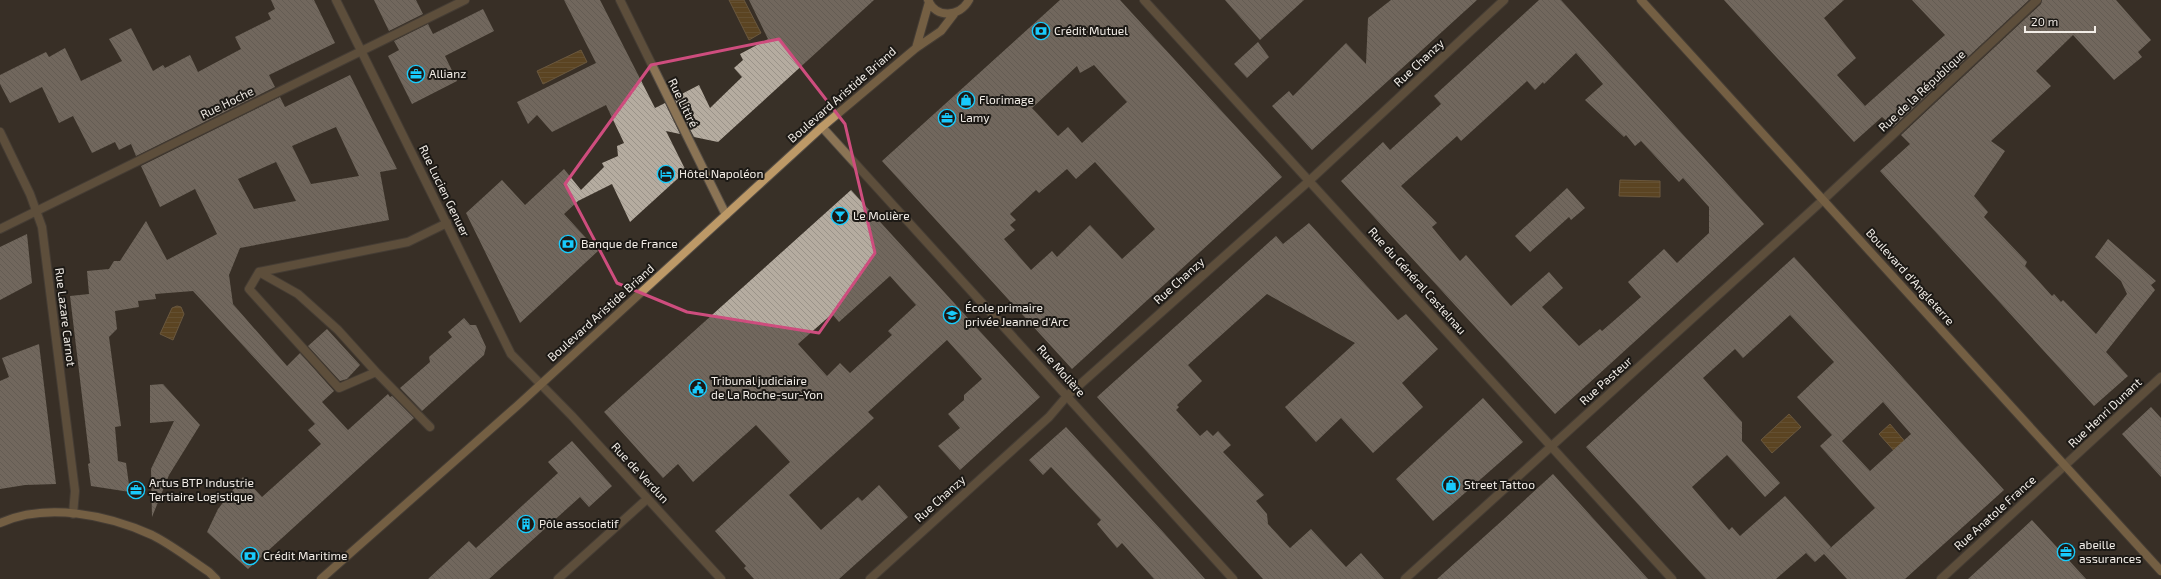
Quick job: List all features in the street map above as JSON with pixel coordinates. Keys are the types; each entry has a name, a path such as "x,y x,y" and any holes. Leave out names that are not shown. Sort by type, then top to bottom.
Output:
{"main road":[{"name":"Boulevard Aristide Briand","path":"321,579 541,384 822,127 916,48 941,31 954,14 961,10 969,0"},
{"name":"Boulevard d'Angleterre","path":"1641,0 2161,571"},
{"name":"Boulevard Aristide Briand","path":"916,48 928,1"},
{"path":"928,1 940,12 954,14"},
{"path":"0,523 9,519 40,513 73,514 119,522 154,536 209,572 216,579"}],"street":[{"name":"Rue Lucien Genuer","path":"336,0 511,354 541,384"},
{"name":"Rue Hoche","path":"0,229 465,0"},
{"name":"Rue Littré","path":"620,0 705,176 726,215"},
{"name":"Rue du Général Castelnau","path":"1144,0 1672,579"},
{"name":"Rue Chanzy","path":"870,579 1049,417 1067,396 1309,181 1504,0"},
{"name":"Rue de la République","path":"1823,200 2037,0"},
{"name":"Rue Molière","path":"822,127 1234,579"},
{"name":"Rue Lazare Carnot","path":"0,132 37,211 42,227 75,491 73,514"},
{"name":"Rue Pasteur","path":"1405,579 1823,200"},
{"path":"258,272 408,242 446,223"},
{"path":"258,272 249,289 339,388 376,372"},
{"path":"258,272 298,294 338,330 430,428"},
{"name":"Rue Henri Dunant","path":"2065,466 2161,377"},
{"name":"Rue de Verdun","path":"541,384 721,579"},
{"name":"Rue Anatole France","path":"1941,579 2065,466"},
{"path":"560,579 647,498"}],"highlighted area":[{"path":"779,39 845,124 875,253 819,333 687,312 617,283 565,184 651,65"}],"shaded area":[{"path":"729,0 744,0 761,33 749,40"},
{"path":"581,50 587,62 543,84 537,71"},
{"path":"1620,180 1660,181 1660,197 1619,196"},
{"path":"177,306 181,307 184,314 173,340 160,334 172,308"},
{"path":"1789,414 1801,427 1772,453 1761,440"},
{"path":"1890,424 1907,444 1897,454 1879,434"}],"building":[{"path":"271,0 314,0 335,43 269,75 275,87 136,156 131,144 119,150 115,142 92,153 73,116 59,123 42,87 10,103 0,84 0,75 46,52 49,57 65,48 81,81 122,61 109,39 131,28 153,71 163,65 165,68 190,55 198,72 241,49 235,37 271,19 268,13 275,9"},
{"path":"374,0 416,0 423,14 389,31"},
{"path":"564,0 600,0 655,108 665,103 680,134 666,131 686,171 630,222 612,184 578,201 564,214 598,251 520,323 466,213 502,180 525,205 564,169 581,190 604,167 602,163 618,156 617,146 624,143 606,105 552,132 537,115 528,124 517,102 596,63"},
{"path":"749,0 874,0 718,142 694,137 674,98 699,85 710,108 742,77 734,68 743,60 740,54 768,39"},
{"path":"1060,0 1120,0 1282,177 1072,369 882,161","holes":["1094,65 1127,102 1082,143 1068,127 1058,136 1032,108 1077,66 1080,73","1095,162 1155,229 1122,259 1090,225 1057,257 1052,251 1031,270 1004,239 1015,230 1010,225 1016,220 1010,214 1036,190 1039,193 1067,169 1076,179"]},
{"path":"1225,0 1304,0 1260,40"},
{"path":"1391,0 1477,0 1312,150 1272,106 1289,91 1293,96 1346,43 1366,64 1368,18"},
{"path":"1539,0 1561,0 1764,224 1555,414 1341,181 1383,142 1390,150 1441,104 1434,96","holes":["1576,53 1603,84 1585,100 1624,137 1626,135 1635,146 1641,141 1679,182 1683,178 1709,207 1709,233 1677,263 1664,249 1628,282 1641,297 1602,331 1600,329 1579,346 1542,307 1563,288 1549,272 1511,306 1466,255 1460,261 1432,227 1437,223 1401,186 1457,136 1461,141 1527,81 1535,90 1543,82 1544,84"]},
{"path":"1724,0 1844,0 1824,18 1856,58 1837,75 1865,106 1945,35 1912,0 2029,0 1893,127 1882,117 1854,142"},
{"path":"2042,0 2116,0 2151,40 2138,52 2142,57 2114,80 2073,35 2036,71 2051,86 1991,141 2005,151 1974,196 1988,212 1984,217 2027,262 2025,266 2052,296 2054,294 2061,302 2063,300 2096,334 2127,294 2121,281 2095,257 2108,239 2156,281 2151,285 2155,290 2106,352 2128,376 2094,406 1880,171 1910,144 1901,135 2041,4"},
{"path":"483,9 494,31 445,56 457,81 412,104 388,56 399,50 394,41 428,24 433,34"},
{"path":"1258,42 1269,57 1247,78 1234,64"},
{"path":"350,75 397,169 380,172 389,220 240,248 229,275 233,304 287,366 300,353 334,391 322,402 348,430 388,394 390,397 392,396 414,418 248,569 207,532 218,509 243,477 262,497 321,444 308,430 315,424 193,291 155,294 156,299 138,301 139,307 115,311 117,329 109,337 121,426 115,427 118,461 126,463 130,492 91,486 88,464 90,463 70,296 89,294 87,271 109,269 114,261 120,261 146,221 167,260 217,234 195,189 160,207 141,166 280,97 285,107","holes":["336,127 359,176 311,184 292,146","276,162 296,201 254,209 238,179"]},
{"path":"1567,188 1585,208 1571,220 1569,217 1530,252 1515,236"},
{"path":"851,190 1040,397 960,470 938,446 960,428 948,414 964,400 964,395 982,379 947,340 868,412 874,418 789,495 821,530 858,497 862,501 879,485 908,517 839,579 754,579 744,568 746,566 715,531 790,462 756,425 693,482 678,464 663,478 604,412","holes":["890,276 916,305 888,331 892,335 850,373 840,363 827,376 798,344 832,314 839,322"]},
{"path":"1309,223 1398,320 1406,314 1438,349 1402,383 1423,407 1373,453 1341,418 1316,442 1285,407 1355,343 1267,294 1188,365 1202,381 1177,405 1179,407 1176,410 1200,436 1207,430 1213,436 1218,431 1231,445 1223,452 1264,495 1256,501 1267,514 1268,524 1290,548 1311,529 1346,567 1361,553 1384,579 1263,579 1097,397 1276,236 1283,244"},
{"path":"27,234 32,283 0,300 0,247"},
{"path":"1794,257 2004,490 1905,579 1847,579 1824,554 1815,562 1806,553 1776,579 1706,579 1586,447","holes":["1790,315 1834,362 1797,397 1832,435 1820,446 1875,508 1827,551 1831,547 1785,496 1740,536 1732,527 1729,530 1692,487 1727,455 1765,497 1780,483 1742,441 1742,422 1703,378 1735,349 1743,358","1883,402 1911,434 1870,471 1842,441"]},
{"path":"464,318 470,325 476,325 486,347 484,355 422,411 400,388 430,362 429,357 452,337 448,332"},
{"path":"327,329 360,365 347,379 340,381 308,346"},
{"path":"39,344 56,484 25,485 0,489 0,381 9,377 2,358"},
{"path":"163,384 200,425 169,475 152,517 151,469 174,421 150,423 150,385"},
{"path":"1483,398 1523,442 1433,521 1396,479"},
{"path":"2151,407 2161,418 2161,477 2122,434"},
{"path":"1066,427 1205,579 1154,579 1122,543 1117,548 1097,524 1101,520 1051,467 1043,475 1029,460"},
{"name":"Pôle associatif","path":"572,441 612,486 589,507 580,497 489,579 428,579 469,541 476,548 558,473 548,462"},
{"path":"1553,474 1648,579 1437,579 1505,518"},
{"path":"2032,520 2086,579 1968,579 1992,557"}],"place":[{"name":"Crédit Mutuel","path":"1041,31"},
{"name":"Allianz","path":"416,74"},
{"name":"Florimage","path":"966,100"},
{"name":"Lamy","path":"947,118"},
{"name":"Hôtel Napoléon","path":"666,174"},
{"name":"Le Molière","path":"840,216"},
{"name":"Banque de France","path":"568,244"},
{"name":"École primaire privée Jeanne d'Arc","path":"952,315"},
{"name":"Tribunal judiciaire de La Roche-sur-Yon","path":"698,388"},
{"name":"Street Tattoo","path":"1451,485"},
{"name":"Artus BTP Industrie Tertiaire Logistique","path":"136,490"},
{"name":"Pôle associatif","path":"526,524"},
{"name":"abeille assurances","path":"2066,552"},
{"name":"Crédit Maritime","path":"250,556"}]}
